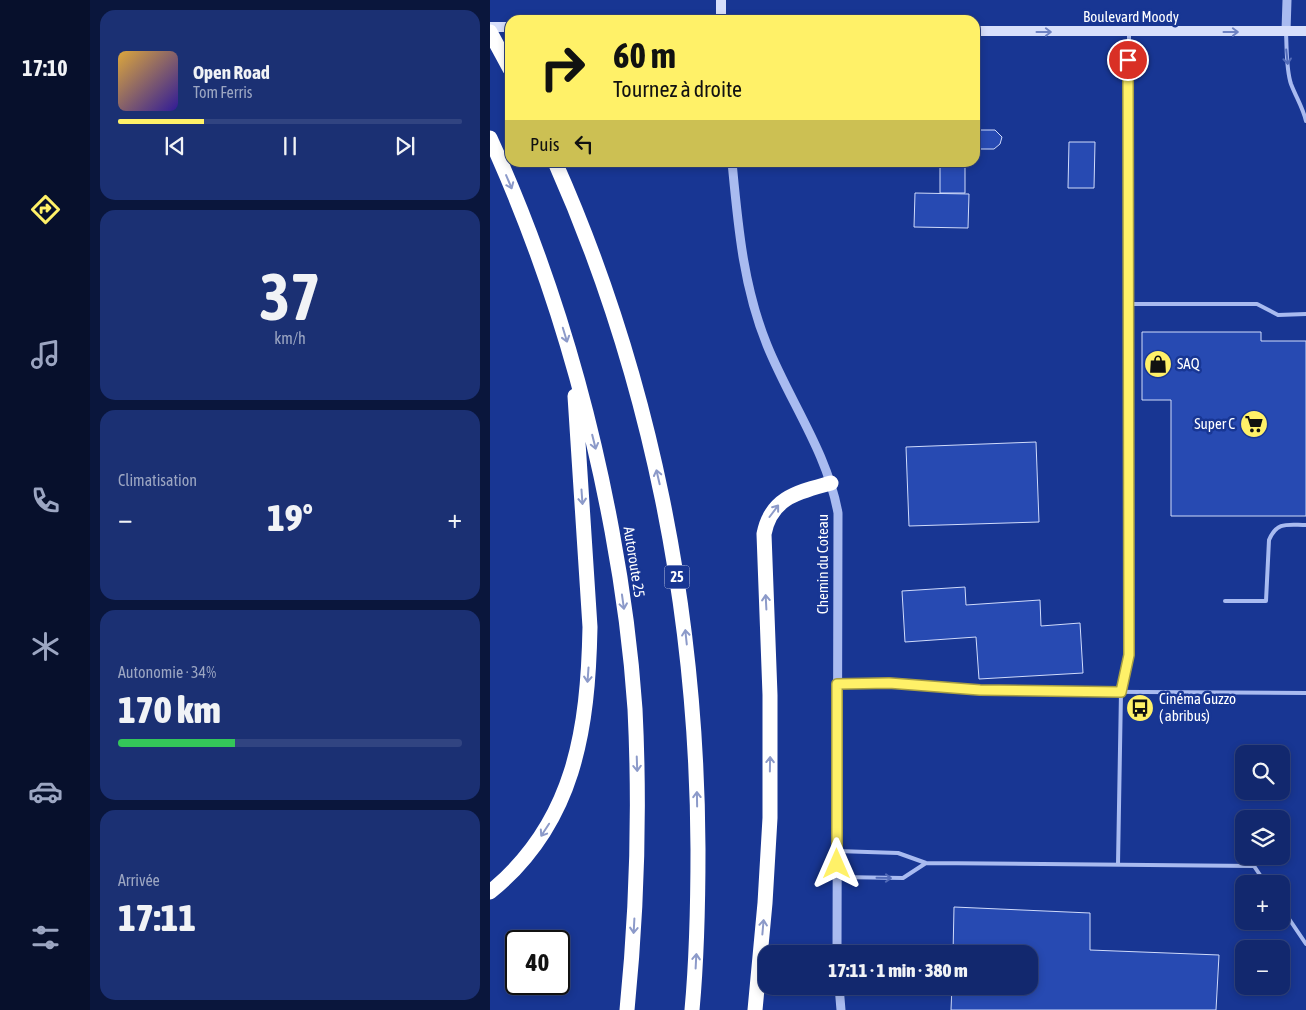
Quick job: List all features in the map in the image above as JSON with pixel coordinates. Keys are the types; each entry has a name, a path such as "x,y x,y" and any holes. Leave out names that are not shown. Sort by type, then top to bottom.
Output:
{"highway":[{"path":"490,32 505,60"},
{"name":"Autoroute 25","path":"490,138 535,248 573,361 599,463 626,617 635,708 638,846 634,932 627,1010"},
{"name":"25","path":"557,167 585,236 621,340 649,439 679,585 693,702 697,780 698,918 692,1010"},
{"path":"490,892 519,865 546,829 557,810 574,765 584,717 590,661 590,627 573,361"},
{"path":"754,1010 765,911 770,818 770,695 764,534 769,517 784,500 794,494 831,483"}],"main road":[{"path":"721,0 721,15"},
{"path":"490,27 505,28"},
{"name":"Boulevard Moody","path":"980,31 1306,31"}],"street":[{"path":"1286,31 1287,0"},
{"name":"Chemin du Coteau","path":"732,167 740,243 753,303 775,363 810,433 831,483 835,500 838,525 837,945"},
{"path":"839,995 840,1010"}],"lane":[{"path":"1286,31 1291,83 1305,110 1306,121"},
{"path":"1118,864 1121,692 1129,655 1129,32"},
{"path":"1130,304 1257,304 1278,314 1306,314"},
{"path":"1225,601 1266,600 1269,540 1272,533 1278,527 1285,525 1306,525"},
{"path":"837,684 889,683 980,690 1306,693"},
{"path":"837,851 898,852 926,863 1254,866 1260,875"},
{"path":"837,878 903,878 926,863"},
{"path":"1290,920 1306,944"}],"building":[{"path":"980,130 995,130 1002,137 1000,144 994,149 980,149"},
{"path":"1069,142 1095,142 1094,188 1068,188"},
{"path":"940,167 965,167 965,193 940,193"},
{"path":"915,193 969,194 968,228 914,227"},
{"path":"1142,332 1261,332 1261,341 1306,341 1306,516 1171,516 1171,400 1142,400"},
{"path":"1036,442 1039,522 909,526 906,447"},
{"path":"965,587 966,605 1040,600 1041,626 1080,623 1083,673 979,679 976,637 905,642 902,591"},
{"path":"954,907 1090,913 1090,950 1219,955 1216,1010 951,1010 952,995 1038,995 1038,945 953,945"}],"place":[{"name":"SAQ","path":"1158,364"},
{"name":"Super C","path":"1254,424"},
{"name":"Cinéma Guzzo ( abribus)","path":"1140,708"}],"route":[{"path":"837,864 837,684 889,683 980,690 1121,692 1129,655 1130,304 1128,60"}]}
